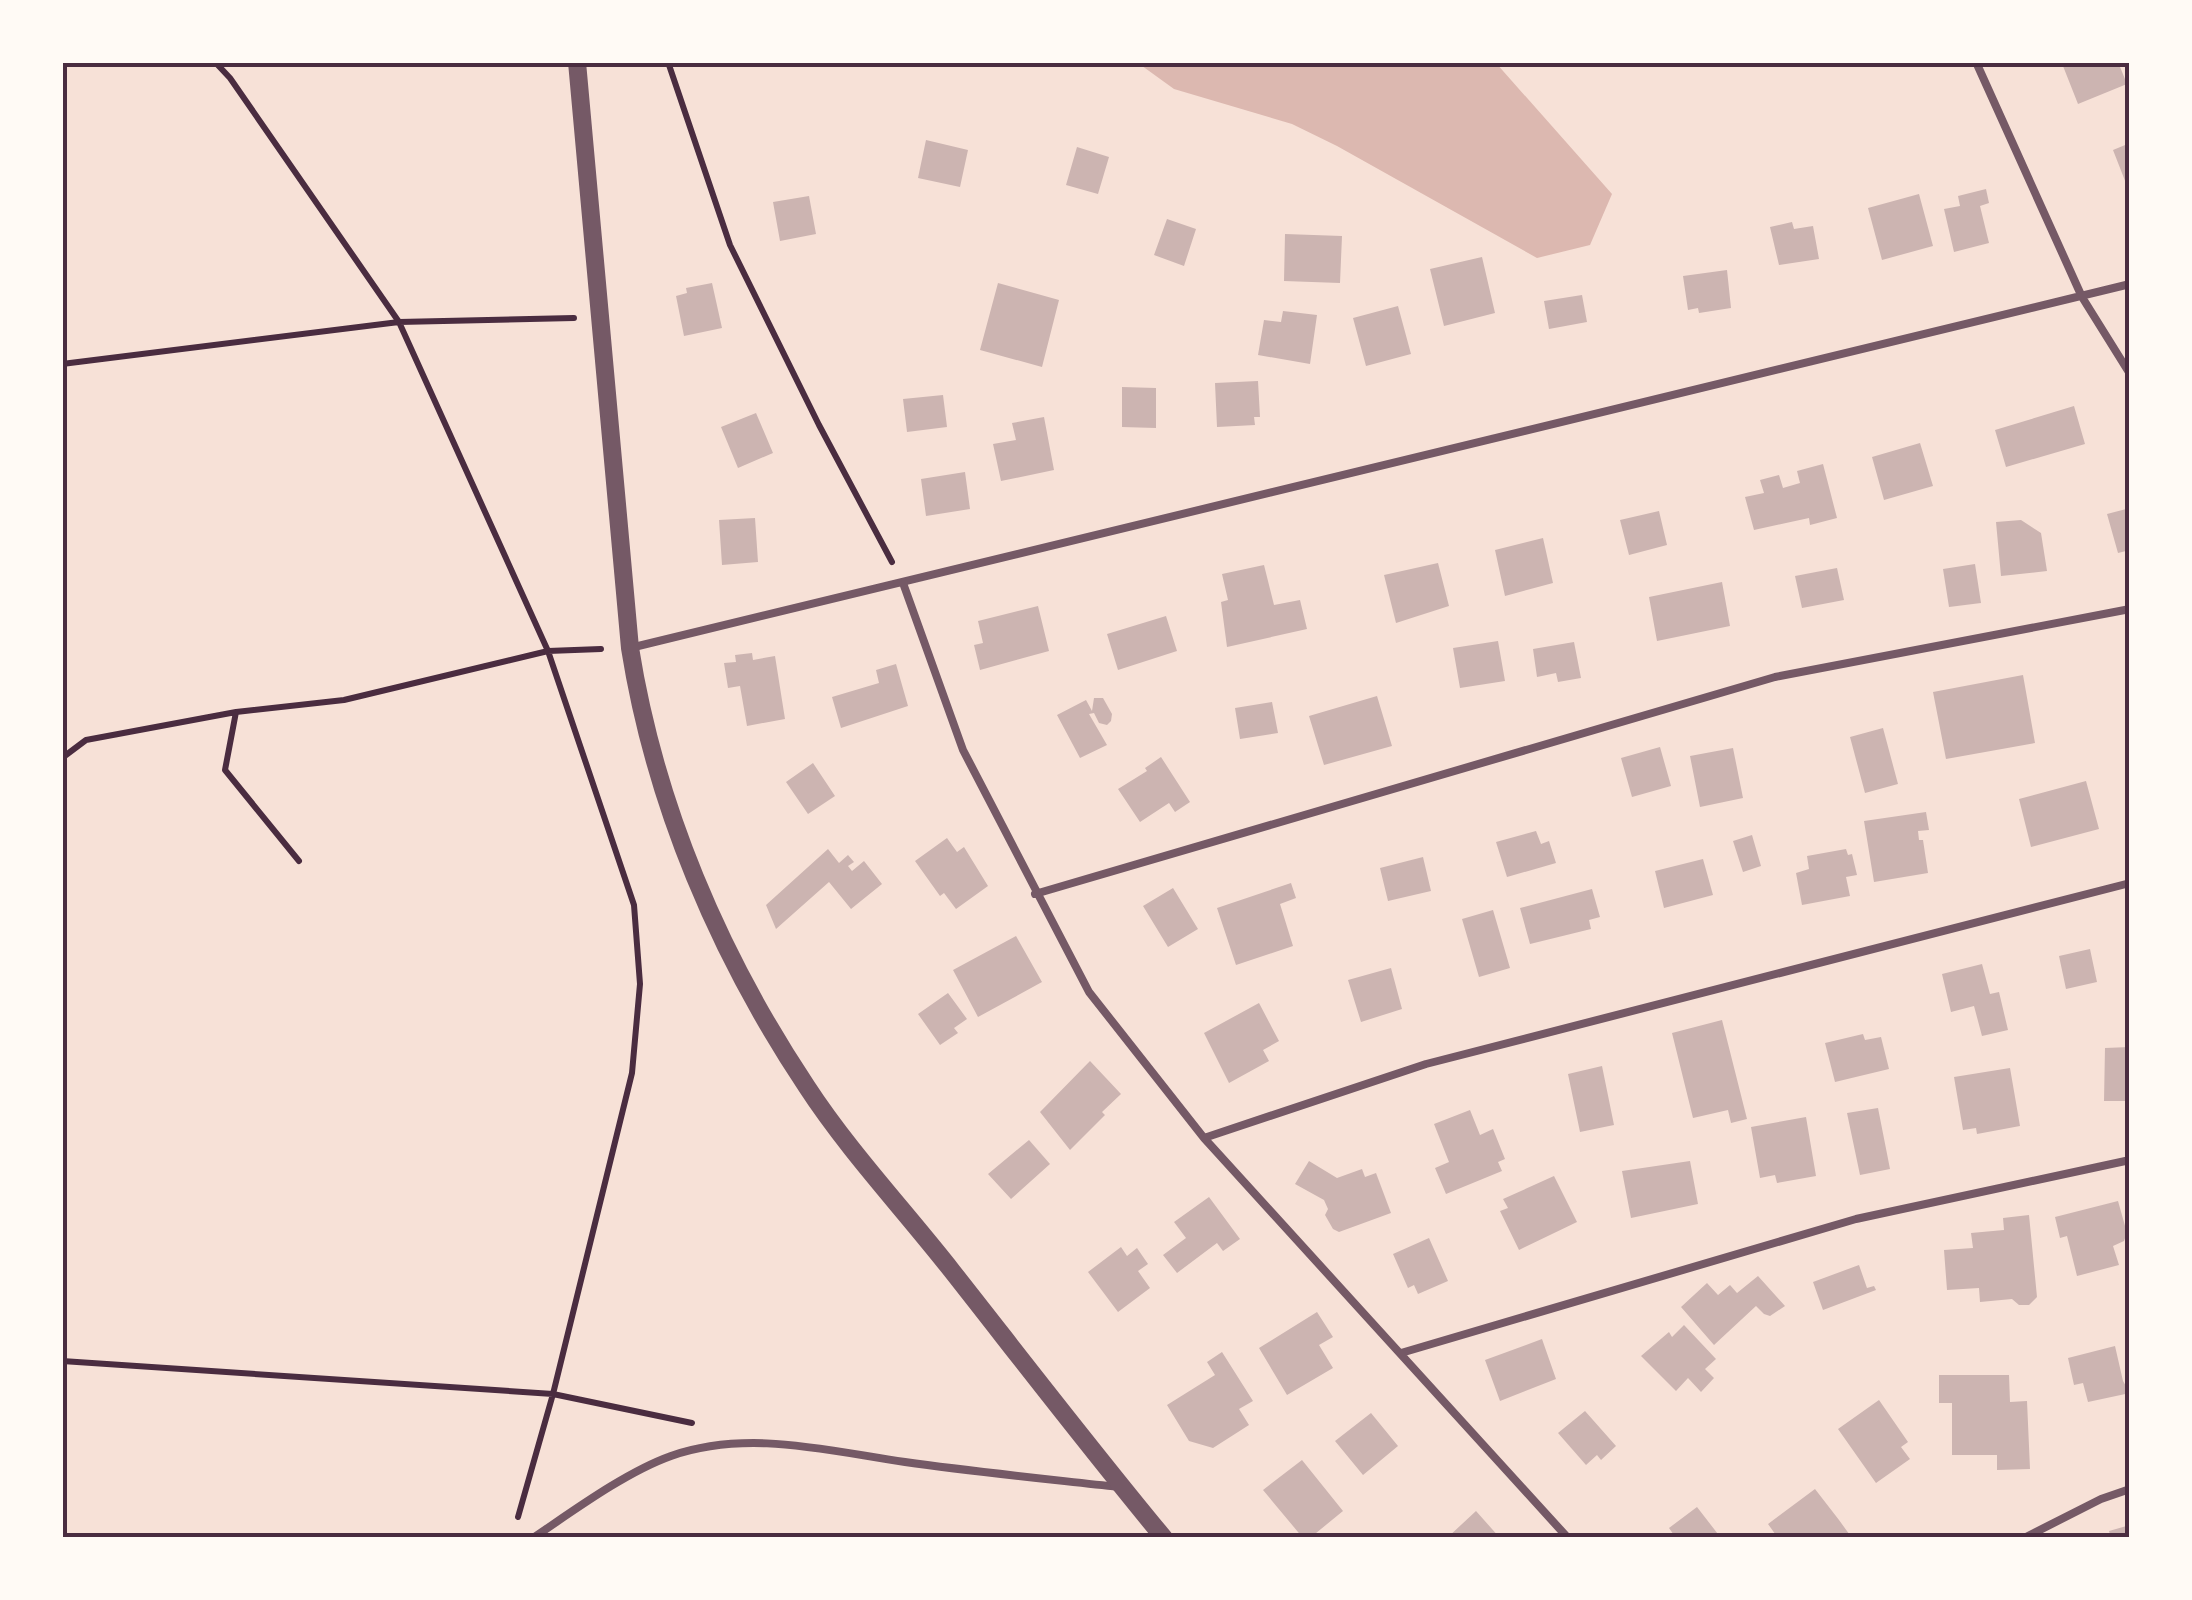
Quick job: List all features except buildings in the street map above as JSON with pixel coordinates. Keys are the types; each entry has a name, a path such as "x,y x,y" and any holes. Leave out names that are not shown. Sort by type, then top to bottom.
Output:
{"street":[{"path":"577,62 630,648 647,728 682,842 717,929 757,1008 809,1090 1164,1538"}],"lane":[{"path":"1976,62 2082,297 2130,374"},
{"path":"630,648 2130,284"},
{"path":"903,584 964,750 1035,894 1089,992 1204,1138 1568,1538"},
{"path":"1035,894 1775,676 2130,609"},
{"path":"1204,1138 1426,1064 2130,884"},
{"path":"1400,1352 1856,1219 2130,1160"},
{"path":"533,1538 596,1495 670,1456 736,1442 802,1446 1122,1488"},
{"path":"2024,1538 2101,1499 2130,1489"}],"path":[{"path":"215,62 230,78 399,322 548,651 634,905 640,984 632,1073 518,1520"},
{"path":"668,62 730,245 903,584"},
{"path":"62,364 399,322 600,318"},
{"path":"62,758 86,740 236,712 344,700 548,651 630,648"},
{"path":"236,712 226,770 298,861"},
{"path":"62,1360 553,1394 706,1426"}],"shaded area":[{"path":"1138,63 1496,63 1612,194 1590,245 1537,258 1292,124 1174,89"}]}
